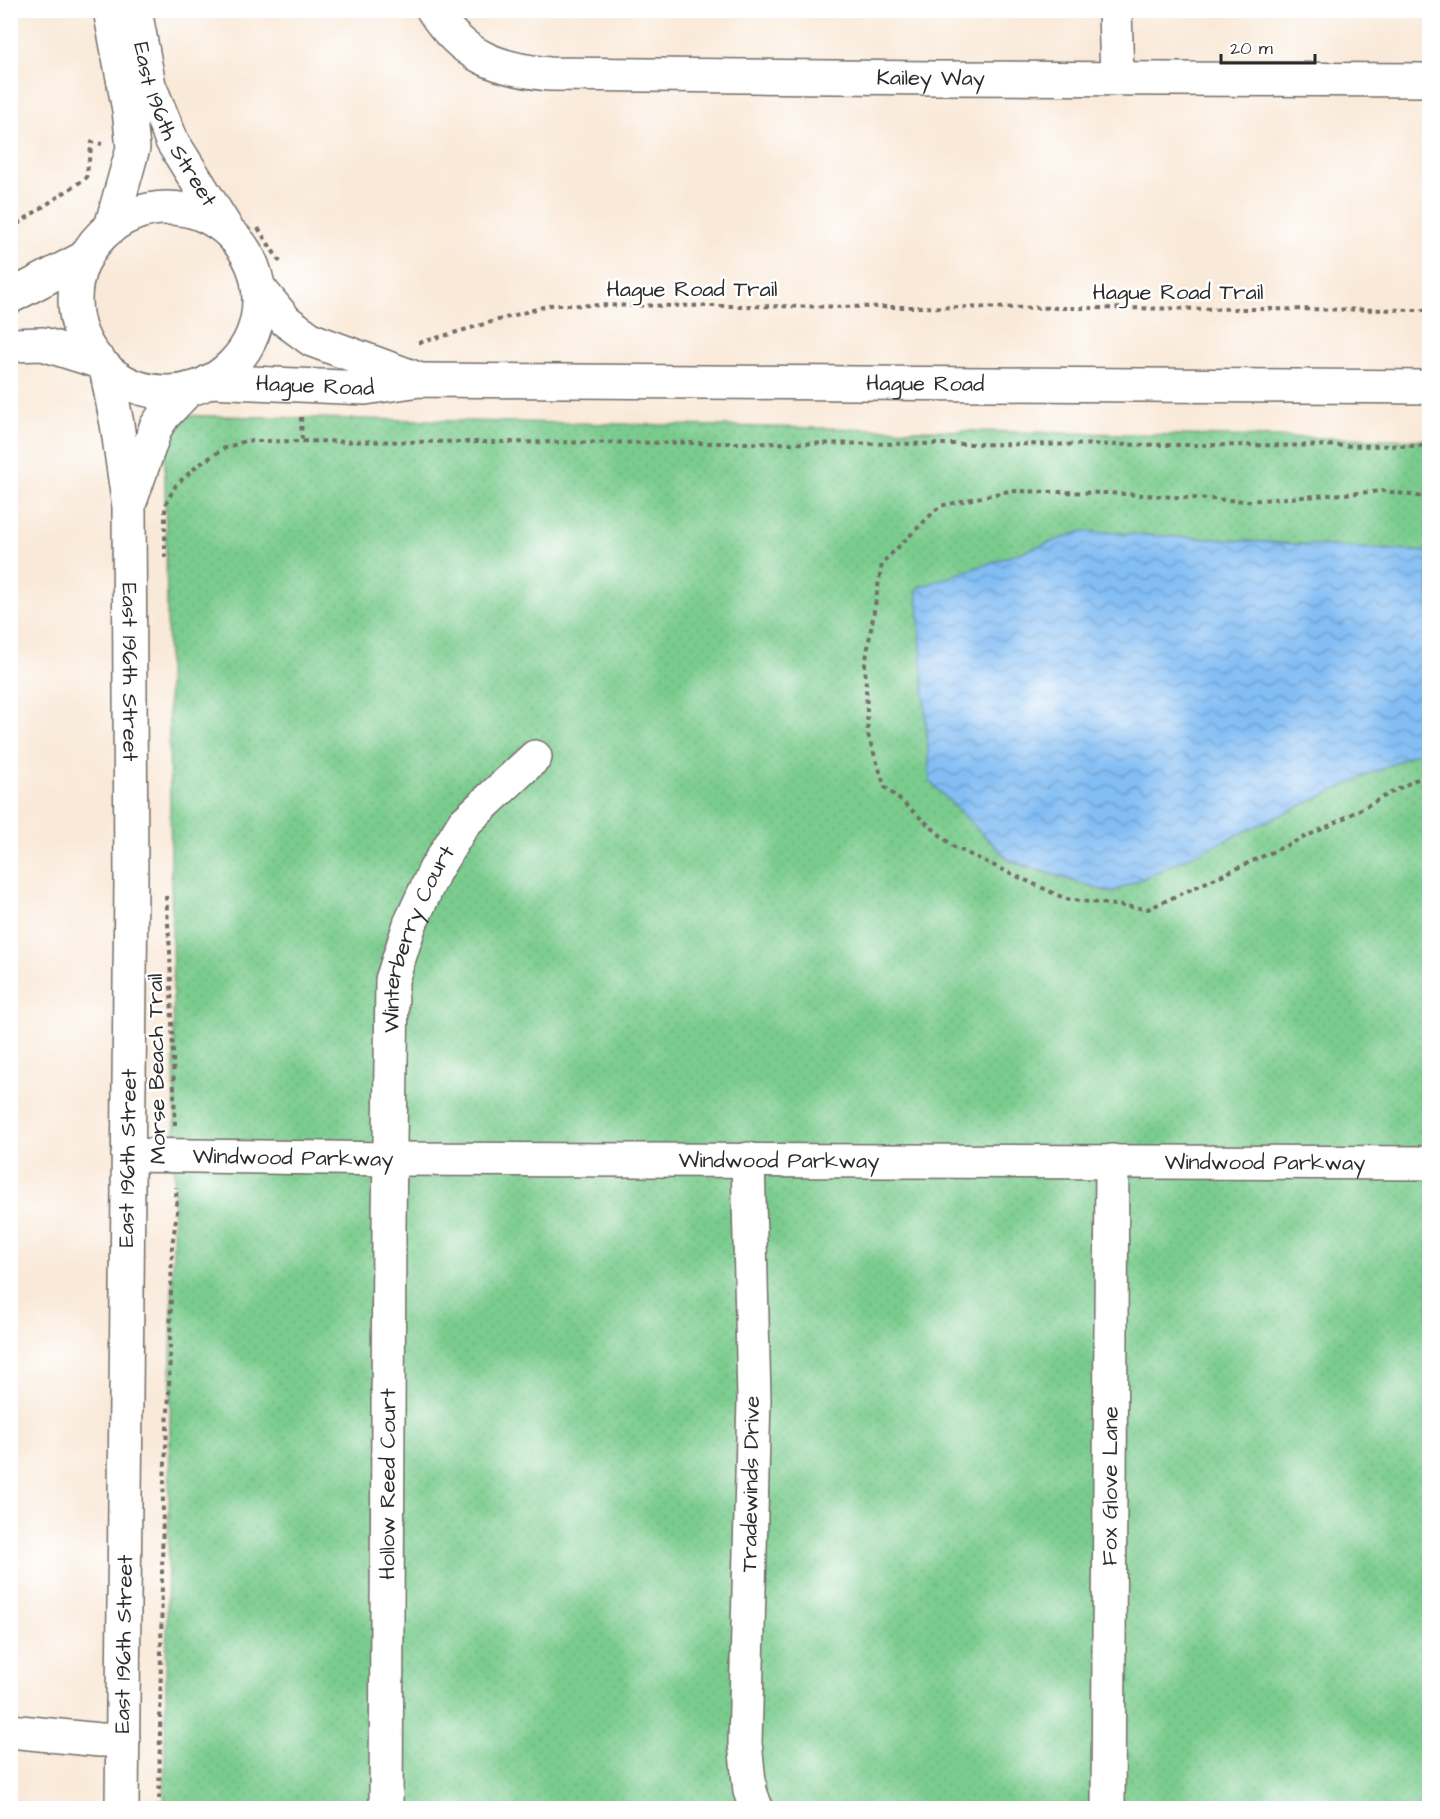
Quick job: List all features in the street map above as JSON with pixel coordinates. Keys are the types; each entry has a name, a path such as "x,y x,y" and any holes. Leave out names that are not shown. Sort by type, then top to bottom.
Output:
{"street":[{"name":"East 196th Street","path":"110,10 129,110 133,148 111,227"},
{"name":"East 196th Street","path":"135,10 149,85 172,141 242,228"},
{"path":"1115,10 1117,79"},
{"name":"Kailey Way","path":"439,20 465,48 492,62 521,71 549,74 1430,80"},
{"path":"165,208 187,210 242,228 242,246 252,266 270,278 258,310 254,332 243,352 228,368 200,385 167,392 145,389 128,383 103,365 89,348 81,332 76,314 75,295 86,257 111,227 145,210 165,208"},
{"path":"10,297 86,257"},
{"name":"Hague Road","path":"270,278 286,321 312,340 420,380"},
{"path":"10,345 43,344 103,365"},
{"name":"East 196th Street","path":"103,365 117,424 129,507 131,879 122,1809"},
{"name":"Hague Road","path":"200,385 365,388 420,380 1430,387"},
{"name":"East 196th Street","path":"129,507 156,427 164,415 200,385"},
{"name":"Winterberry Court","path":"390,1159 392,980 410,924 435,870 464,823 535,757"},
{"name":"Windwood Parkway","path":"128,1155 390,1159 1430,1163"},
{"name":"Hollow Reed Court","path":"386,1809 390,1159"},
{"name":"Tradewinds Drive","path":"748,1159 754,1399 745,1743 750,1791 756,1809"},
{"name":"Fox Glove Lane","path":"1108,1809 1112,1161"},
{"path":"10,1731 100,1740 123,1740"}],"path":[{"path":"10,229 86,178 92,142 103,144"},
{"path":"242,228 264,234 270,278"},
{"name":"Hague Road Trail","path":"414,345 550,305 1430,310"},
{"path":"301,411 302,441"},
{"path":"165,565 165,505 176,485 197,466 223,448 245,441 1430,446"},
{"path":"1430,498 1385,491 1247,501 1106,493 1009,491 940,506 882,563 865,665 868,735 885,787 954,847 1066,899 1148,909 1331,825 1415,780 1430,777"},
{"name":"Morse Beach Trail","path":"159,1809 163,1499 169,1394 172,1246 177,1212 171,951 166,896"}],"green space":[{"path":"164,415 1429,440 1429,1808 164,1808 175,1119"}],"water":[{"path":"1083,531 1429,552 1429,747 1111,893 1010,861 930,782 917,588"}]}
